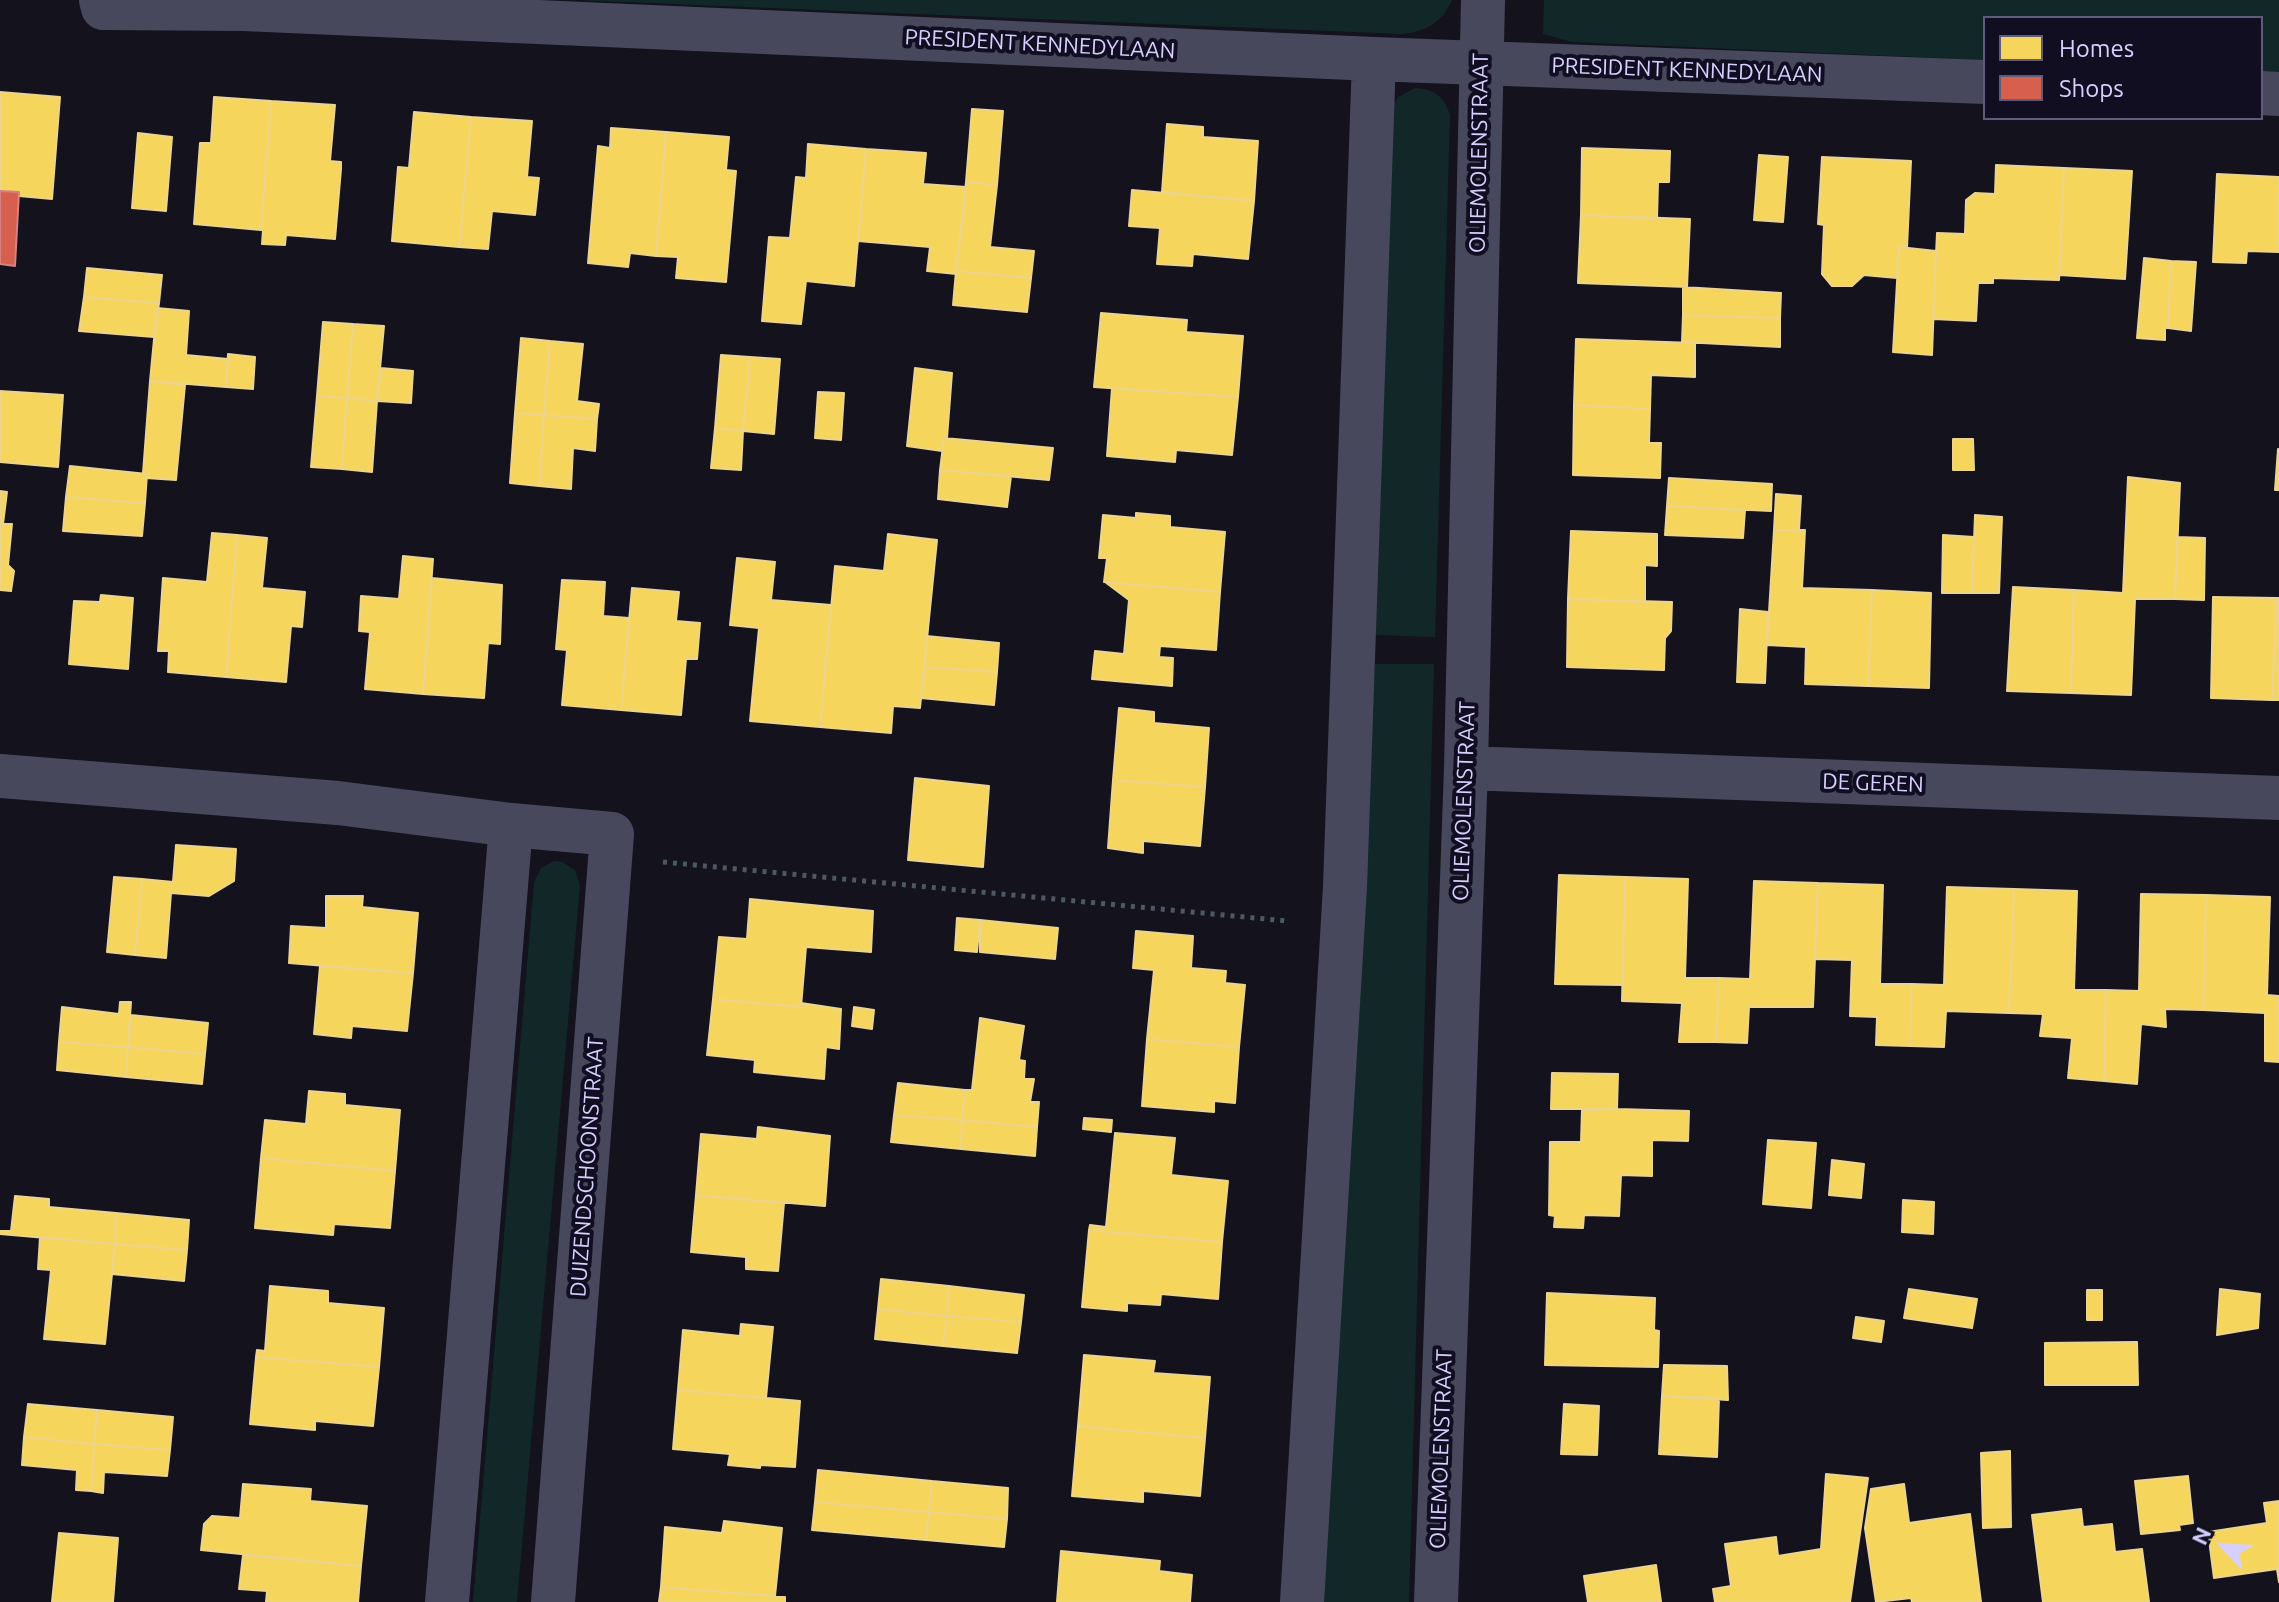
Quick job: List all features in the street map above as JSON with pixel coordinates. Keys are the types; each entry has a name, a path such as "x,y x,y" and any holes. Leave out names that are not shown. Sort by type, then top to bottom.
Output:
{"street":[{"name":"PRESIDENT KENNEDYLAAN","path":"101,0 103,8 244,9 1374,59 1983,82"},
{"name":"OLIEMOLENSTRAAT","path":"1436,1602 1466,768 1483,0"},
{"path":"1302,1602 1343,926 1374,59"},
{"name":"DE GEREN","path":"1466,768 2279,798"},
{"path":"0,776 338,803 511,825 612,834 611,857"},
{"path":"447,1602 511,825"},
{"name":"DUIZENDSCHOONSTRAAT","path":"553,1602 611,857"}],"path":[{"path":"611,857 1343,926"}],"green space":[{"path":"577,0 1452,0 1432,25 1401,34"},
{"path":"1544,0 2279,0 2279,73 2263,72 2263,16 1983,16 1983,60 1572,42 1543,34"},
{"path":"1415,88 1438,95 1450,115 1435,637 1375,635 1393,106 1398,97"},
{"path":"1375,664 1434,664 1409,1602 1321,1602"},
{"path":"554,861 575,870 580,885 517,1602 473,1602 534,882 541,868"}],"building: Homes":[{"path":"0,92 60,97 52,199 0,191"},
{"path":"214,97 271,101 261,230 194,224 200,143 211,143"},
{"path":"271,101 335,105 330,161 341,162 341,169 335,239 286,235 285,245 262,244"},
{"path":"972,109 1003,111 997,185 966,182"},
{"path":"414,112 471,117 459,247 392,241 398,167 409,168"},
{"path":"471,117 532,121 527,177 539,178 535,215 492,211 488,249 459,247"},
{"path":"1167,124 1203,127 1203,137 1258,141 1254,201 1162,192"},
{"path":"611,128 666,132 656,256 630,253 628,267 588,263 598,146 610,148"},
{"path":"666,132 729,137 726,170 736,171 726,282 676,278 678,257 656,256"},
{"path":"138,133 172,137 166,211 132,208"},
{"path":"808,144 866,149 854,286 806,281 801,324 762,321 769,237 790,238 796,177 806,178"},
{"path":"1582,148 1670,151 1669,182 1658,182 1657,219 1581,215"},
{"path":"866,149 926,153 923,184 966,187 956,274 927,271 930,247 858,241"},
{"path":"1759,155 1788,157 1783,222 1754,220"},
{"path":"1822,157 1911,161 1907,248 1899,247 1897,278 1864,275 1852,286 1832,286 1822,274 1824,225 1818,224"},
{"path":"1996,165 2064,168 2059,280 1993,278 1993,283 1978,283 1976,321 1933,319 1937,233 1965,234 1966,200 1975,193 1995,194"},
{"path":"2064,168 2132,171 2125,279 2059,275"},
{"path":"2217,174 2279,177 2279,252 2247,251 2246,263 2213,262"},
{"path":"966,182 997,185 990,247 1034,251 1031,278 956,271"},
{"path":"1132,190 1254,201 1248,259 1193,254 1192,266 1157,264 1160,228 1129,226"},
{"path":"1581,215 1690,219 1687,287 1578,283"},
{"path":"1899,247 1936,251 1932,355 1893,352"},
{"path":"2144,258 2171,261 2165,340 2137,338"},
{"path":"2171,261 2196,262 2191,331 2168,328"},
{"path":"87,268 162,275 159,303 84,297"},
{"path":"956,271 1031,278 1027,312 953,305"},
{"path":"1683,287 1781,293 1780,318 1683,315"},
{"path":"84,297 159,303 154,337 79,331"},
{"path":"157,308 189,311 186,355 228,359 226,387 150,381"},
{"path":"1101,313 1187,320 1186,332 1243,336 1238,397 1094,387"},
{"path":"1683,315 1780,318 1780,347 1682,342"},
{"path":"323,322 353,324 347,398 317,396"},
{"path":"353,324 384,326 377,401 347,398"},
{"path":"521,338 550,341 544,415 515,413"},
{"path":"1576,339 1695,343 1695,377 1651,375 1650,409 1574,405"},
{"path":"550,341 583,344 577,401 599,404 597,419 544,415"},
{"path":"228,354 255,357 253,389 226,387"},
{"path":"721,355 750,357 743,431 715,428"},
{"path":"750,357 780,359 774,434 743,431"},
{"path":"381,368 413,371 411,403 377,401"},
{"path":"915,368 952,373 947,438 944,438 942,451 907,446"},
{"path":"150,381 185,385 176,480 146,478 147,474 143,473"},
{"path":"1112,388 1238,397 1232,455 1176,450 1175,462 1107,456"},
{"path":"0,391 63,395 58,467 0,462"},
{"path":"818,392 844,393 841,440 815,438"},
{"path":"317,396 347,398 342,469 311,467"},
{"path":"347,398 377,401 372,472 342,469"},
{"path":"1574,405 1650,409 1649,443 1661,443 1660,478 1573,475"},
{"path":"515,413 544,415 539,486 510,483"},
{"path":"544,415 597,419 595,451 573,448 571,489 539,486"},
{"path":"715,428 743,431 741,470 711,468"},
{"path":"944,438 1053,448 1049,480 940,470"},
{"path":"1953,439 1973,439 1974,470 1953,470"},
{"path":"2278,449 2279,490 2275,490"},
{"path":"70,466 147,474 145,503 66,497"},
{"path":"940,470 1011,476 1007,507 938,499"},
{"path":"2128,477 2180,483 2175,599 2135,599 2131,695 2071,693 2074,590 2123,593"},
{"path":"1669,478 1772,484 1771,511 1667,506"},
{"path":"0,491 7,492 3,524 12,524 8,565 14,571 11,591 0,590"},
{"path":"1776,494 1801,496 1799,530 1774,530"},
{"path":"66,497 145,503 142,536 63,531"},
{"path":"1667,506 1745,510 1743,538 1665,535"},
{"path":"1136,513 1170,516 1170,527 1225,532 1220,592 1104,582 1107,558 1099,558 1103,515 1136,518"},
{"path":"1975,515 2002,517 1999,593 1972,593"},
{"path":"1774,530 1805,530 1802,588 1872,590 1868,686 1805,684 1806,647 1767,645"},
{"path":"1571,531 1657,534 1657,566 1645,565 1645,602 1568,599"},
{"path":"212,533 237,535 226,677 168,672 169,651 158,651 163,578 207,582"},
{"path":"888,534 937,540 920,708 893,706 891,733 820,727 835,566 884,571"},
{"path":"237,535 267,538 262,588 305,592 302,627 291,626 286,682 226,677"},
{"path":"1943,535 1974,537 1972,593 1942,593"},
{"path":"2177,537 2205,538 2204,600 2175,599"},
{"path":"403,556 433,559 423,694 365,689 370,632 359,631 361,596 399,599"},
{"path":"737,558 775,562 771,600 831,605 820,727 750,721 759,628 730,625"},
{"path":"432,578 502,585 500,644 488,643 484,698 423,694"},
{"path":"562,580 605,582 603,616 629,618 621,710 562,705 567,650 556,649"},
{"path":"1105,582 1220,592 1216,650 1160,646 1159,657 1173,658 1172,686 1092,679 1095,651 1124,654 1129,600"},
{"path":"2013,587 2074,590 2071,693 2007,691"},
{"path":"632,588 679,592 676,621 700,623 697,659 686,659 681,715 621,710"},
{"path":"1872,590 1931,593 1929,688 1868,686"},
{"path":"101,595 133,598 128,669 69,664 74,601 100,602"},
{"path":"2213,597 2277,598 2272,700 2211,698"},
{"path":"2277,598 2279,700 2272,700"},
{"path":"1568,599 1672,602 1671,631 1665,638 1664,670 1567,667"},
{"path":"1740,609 1768,612 1765,683 1737,682"},
{"path":"926,636 999,643 997,672 925,667"},
{"path":"925,667 997,672 994,705 921,698"},
{"path":"1119,708 1154,712 1154,723 1209,728 1205,787 1113,780"},
{"path":"915,778 989,786 983,867 908,860"},
{"path":"1113,780 1205,787 1200,846 1143,841 1143,853 1108,848"},
{"path":"176,845 236,849 234,881 209,896 171,893 166,958 135,955 142,879 173,882"},
{"path":"1559,875 1625,877 1623,985 1555,984"},
{"path":"114,877 142,879 135,955 107,952"},
{"path":"1625,877 1688,879 1685,978 1719,978 1716,1042 1679,1042 1682,1003 1622,1001"},
{"path":"1754,881 1818,883 1813,1007 1749,1007 1747,1043 1716,1042 1719,978 1750,979"},
{"path":"1818,883 1883,885 1880,984 1912,984 1910,1046 1876,1045 1877,1017 1850,1016 1852,960 1815,959"},
{"path":"1947,887 2014,889 2009,1013 1946,1011 1944,1047 1910,1046 1912,984 1944,985"},
{"path":"2014,889 2077,891 2074,990 2106,990 2104,1081 2068,1078 2072,1038 2040,1036 2043,1014 2009,1013"},
{"path":"2141,894 2206,895 2203,1010 2165,1009 2166,1027 2141,1024 2137,1084 2104,1081 2106,990 2139,991"},
{"path":"2206,895 2270,897 2267,995 2279,996 2279,1062 2265,1061 2265,1013 2203,1010"},
{"path":"326,896 363,896 362,907 418,913 413,973 289,963 291,926 326,928"},
{"path":"750,899 873,911 871,952 806,947 801,1007 713,999 719,937 747,939"},
{"path":"957,918 980,920 977,952 955,950"},
{"path":"980,920 1058,928 1055,959 980,952"},
{"path":"1136,931 1193,936 1191,968 1226,971 1225,983 1245,985 1239,1047 1147,1039 1154,970 1133,968"},
{"path":"320,966 413,973 407,1031 352,1026 351,1038 314,1034"},
{"path":"713,999 801,1007 801,1003 841,1009 839,1049 826,1047 824,1079 754,1072 755,1060 707,1055"},
{"path":"120,1002 131,1002 128,1047 59,1042 62,1007 119,1014"},
{"path":"854,1007 874,1010 872,1029 852,1026"},
{"path":"131,1015 208,1023 205,1054 128,1047"},
{"path":"980,1018 1024,1026 1019,1060 1025,1061 1024,1079 1034,1079 1030,1102 1039,1102 1037,1127 962,1120 965,1090 972,1090"},
{"path":"1147,1039 1239,1047 1235,1103 1214,1101 1214,1112 1142,1106"},
{"path":"59,1042 128,1047 126,1077 57,1070"},
{"path":"128,1047 205,1054 202,1084 126,1077"},
{"path":"1552,1073 1618,1074 1617,1109 1551,1109"},
{"path":"898,1083 965,1090 962,1120 894,1115"},
{"path":"309,1091 345,1094 345,1105 400,1110 395,1171 261,1158 265,1120 306,1124"},
{"path":"1582,1110 1689,1111 1688,1141 1652,1140 1652,1176 1621,1175 1619,1216 1584,1215 1583,1228 1554,1227 1555,1216 1549,1215 1550,1142 1581,1142"},
{"path":"894,1115 962,1120 961,1149 891,1142"},
{"path":"1084,1118 1112,1120 1111,1132 1083,1129"},
{"path":"962,1120 1037,1127 1035,1156 961,1149"},
{"path":"758,1127 830,1136 825,1206 696,1195 701,1134 757,1139"},
{"path":"1115,1133 1175,1138 1171,1175 1228,1181 1222,1242 1089,1230 1090,1225 1106,1227"},
{"path":"1768,1140 1816,1143 1811,1208 1763,1204"},
{"path":"261,1158 395,1171 390,1228 334,1224 333,1235 255,1228"},
{"path":"1832,1160 1864,1164 1861,1198 1829,1195"},
{"path":"696,1195 784,1203 778,1271 746,1269 746,1257 691,1252"},
{"path":"15,1196 49,1199 49,1207 116,1213 115,1244 0,1234 0,1231 11,1231"},
{"path":"1903,1200 1934,1202 1933,1234 1902,1232"},
{"path":"116,1213 189,1220 187,1250 115,1244"},
{"path":"1089,1230 1222,1242 1218,1299 1161,1294 1160,1305 1127,1303 1127,1311 1082,1307"},
{"path":"40,1237 115,1244 105,1344 44,1339 51,1270 38,1269"},
{"path":"115,1244 187,1250 184,1281 112,1274"},
{"path":"881,1279 949,1286 947,1316 878,1309"},
{"path":"270,1286 328,1291 328,1303 384,1308 379,1367 256,1357 257,1350 265,1351"},
{"path":"949,1286 1024,1295 1021,1322 947,1316"},
{"path":"1909,1289 1977,1299 1972,1328 1904,1318"},
{"path":"2220,1289 2260,1294 2258,1328 2217,1335"},
{"path":"2087,1290 2102,1290 2102,1320 2087,1320"},
{"path":"1547,1293 1655,1298 1654,1330 1659,1331 1658,1367 1545,1365"},
{"path":"878,1309 947,1316 943,1346 875,1339"},
{"path":"947,1316 1021,1322 1017,1353 943,1346"},
{"path":"1856,1317 1884,1321 1881,1342 1853,1338"},
{"path":"741,1324 773,1327 766,1398 678,1390 683,1330 740,1336"},
{"path":"2137,1342 2138,1385 2045,1385 2045,1343"},
{"path":"1084,1355 1155,1361 1153,1373 1210,1377 1205,1438 1078,1426"},
{"path":"256,1357 379,1367 373,1426 315,1421 315,1430 250,1424"},
{"path":"1664,1365 1727,1366 1728,1400 1662,1396"},
{"path":"678,1390 800,1401 795,1467 728,1465 730,1454 673,1449"},
{"path":"1662,1396 1719,1398 1717,1457 1659,1454"},
{"path":"28,1404 97,1410 94,1444 24,1437"},
{"path":"1564,1404 1599,1406 1597,1455 1561,1454"},
{"path":"97,1410 173,1417 170,1450 94,1444"},
{"path":"1078,1426 1205,1438 1200,1496 1143,1491 1143,1502 1072,1496"},
{"path":"24,1437 94,1444 91,1491 76,1490 77,1470 22,1465"},
{"path":"94,1444 170,1450 167,1476 104,1472 103,1493 91,1491"},
{"path":"2010,1451 2011,1527 1983,1528 1981,1453"},
{"path":"818,1470 932,1481 929,1512 815,1502"},
{"path":"1826,1474 1868,1478 1850,1602 1715,1602 1713,1589 1731,1586 1725,1544 1776,1537 1778,1556 1821,1549"},
{"path":"2188,1476 2193,1523 2179,1525 2180,1530 2141,1534 2135,1481"},
{"path":"932,1481 1008,1488 1007,1519 929,1512"},
{"path":"243,1484 311,1489 310,1501 367,1506 361,1566 201,1550 204,1524 212,1516 240,1518"},
{"path":"1904,1484 1909,1523 1970,1514 1981,1602 1912,1602 1911,1598 1876,1602 1865,1528 1871,1489"},
{"path":"2279,1501 2279,1582 2277,1569 2214,1578 2208,1532 2267,1523 2264,1503"},
{"path":"815,1502 929,1512 926,1540 812,1530"},
{"path":"2081,1509 2083,1527 2112,1524 2115,1552 2142,1549 2149,1602 2043,1602 2032,1515"},
{"path":"929,1512 1007,1519 1004,1547 926,1540"},
{"path":"724,1521 782,1528 775,1596 661,1587 665,1527 722,1533"},
{"path":"59,1533 118,1538 113,1602 52,1602"},
{"path":"1061,1551 1160,1561 1159,1571 1192,1575 1190,1602 1057,1602"},
{"path":"243,1555 361,1566 358,1602 266,1602 267,1591 239,1589"},
{"path":"1656,1565 1661,1602 1588,1602 1584,1576"},
{"path":"661,1587 785,1597 785,1602 659,1602"}],"building: Shops":[{"path":"0,191 19,192 15,266 0,264"}]}
